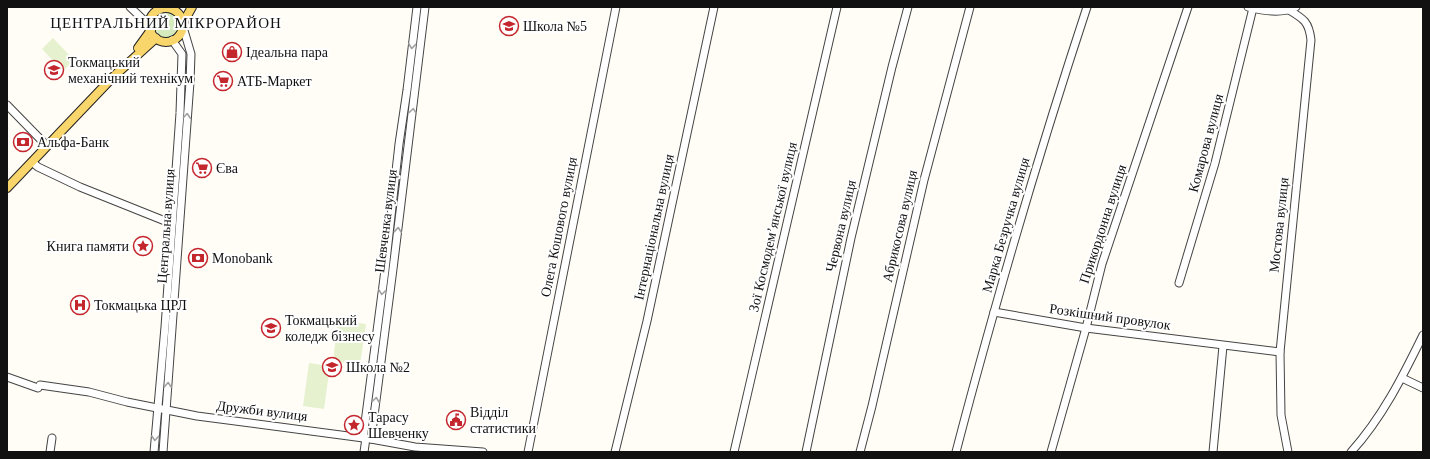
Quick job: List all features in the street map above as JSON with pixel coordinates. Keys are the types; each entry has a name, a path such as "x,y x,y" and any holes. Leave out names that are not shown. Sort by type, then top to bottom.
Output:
{"main road":[{"path":"150,28 156,38 164,41 172,40 179,35 192,7"},
{"path":"131,59 150,28 151,18 157,11 167,8 177,12 180,15 183,25"},
{"path":"7,188 131,59 156,38"}],"street":[{"path":"130,7 150,28"},
{"name":"Шевченка вулиця","path":"366,438 393,197 417,7"},
{"name":"Шевченка вулиця","path":"364,452 393,269 425,7"},
{"name":"Олега Кошового вулиця","path":"528,452 616,7"},
{"name":"Інтернаціональна вулиця","path":"615,452 647,321 714,7"},
{"name":"Зої Космодем’янської вулиця","path":"734,452 837,7"},
{"name":"Червона вулиця","path":"806,452 851,238 908,7"},
{"name":"Абрикосова вулиця","path":"860,452 924,180 970,7"},
{"name":"Марка Безручка вулиця","path":"956,452 994,312 1048,128 1087,7"},
{"name":"Прикордонна вулиця","path":"1051,452 1086,328 1102,264 1188,7"},
{"path":"1251,8 1273,11 1292,9"},
{"name":"Комарова вулиця","path":"1179,283 1215,163 1251,8"},
{"name":"Мостова вулиця","path":"1288,452 1281,415 1280,352 1311,40 1310,30 1306,21 1292,9"},
{"path":"415,20 424,21"},
{"name":"Центральна вулиця","path":"154,452 165,327 172,222 179,178 191,54 183,25"},
{"name":"Центральна вулиця","path":"163,452 179,178 182,54 172,40"},
{"path":"7,105 47,146"},
{"path":"32,162 38,167 80,187 165,221 172,222"},
{"path":"393,197 401,198"},
{"name":"Розкішний провулок","path":"994,312 1086,328 1280,352"},
{"path":"1351,452 1366,436 1402,378 1423,335"},
{"path":"1213,452 1223,346"},
{"name":"Дружби вулиця","path":"7,377 39,386 89,392 128,402 197,416 366,438 415,447 483,452"},
{"path":"1402,378 1423,388"},
{"path":"50,452 52,438"},
{"path":"1288,452 1296,452"}],"green space":[{"path":"167,12 176,16 180,25 176,34 167,38 158,34 154,25 158,16"},
{"path":"53,38 74,60 63,71 42,49"},
{"path":"338,320 366,324 360,365 333,361"},
{"path":"309,363 330,366 324,409 303,406"}],"place":[{"name":"Школа №5","path":"509,26"},
{"name":"Ідеальна пара","path":"232,52"},
{"name":"Токмацький механічний технікум","path":"54,70"},
{"name":"АТБ-Маркет","path":"223,81"},
{"name":"Альфа-Банк","path":"23,142"},
{"name":"Єва","path":"202,168"},
{"name":"Книга памяти","path":"143,246"},
{"name":"Monobank","path":"198,258"},
{"name":"Токмацька ЦРЛ","path":"80,305"},
{"name":"Токмацький коледж бізнесу","path":"271,328"},
{"name":"Школа №2","path":"332,367"},
{"name":"Відділ статистики","path":"456,420"},
{"name":"Тарасу Шевченку","path":"354,425"}],"district":[{"name":"ЦЕНТРАЛЬНИЙ МІКРОРАЙОН","path":"166,23"}]}
